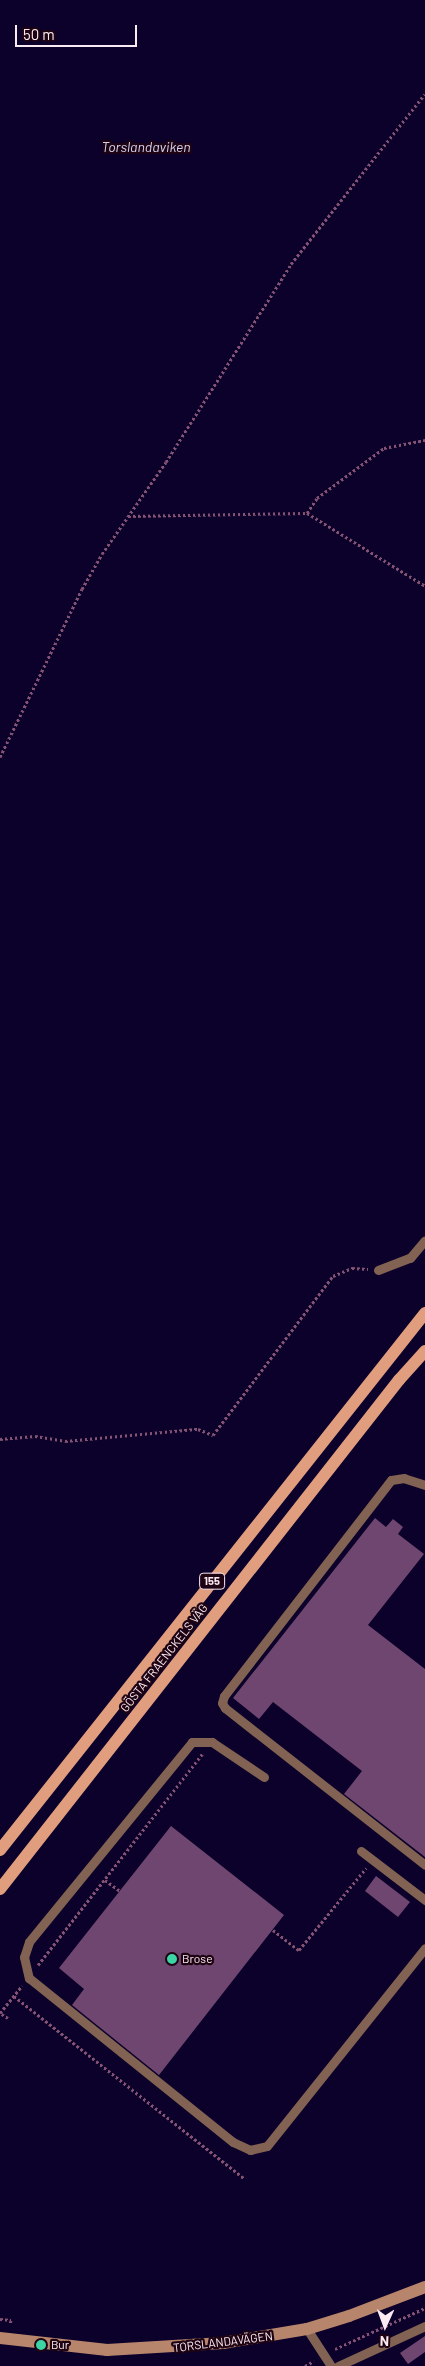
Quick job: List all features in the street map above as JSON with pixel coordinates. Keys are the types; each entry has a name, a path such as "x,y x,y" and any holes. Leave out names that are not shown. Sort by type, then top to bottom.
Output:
{"main road":[{"name":"GÖSTA FRAENCKELS VÄG","path":"0,1850 425,1313"},
{"name":"GÖSTA FRAENCKELS VÄG","path":"0,1889 399,1380 425,1351"}],"street":[{"name":"TORSLANDAVÄGEN","path":"0,2343 14,2342 147,2350 223,2343 307,2328 350,2316 425,2287"},
{"name":"TORSLANDAVÄGEN","path":"0,2338 14,2342"}],"lane":[{"path":"378,1270 410,1258 425,1240"},
{"path":"425,1485 404,1478 391,1480 224,1696 222,1703 225,1708 425,1865"},
{"path":"264,1777 212,1742 192,1742 176,1759 28,1942 24,1957 29,1978 233,2142 250,2150 267,2146 425,1948"},
{"path":"361,1851 425,1900"},
{"path":"338,2366 425,2326"},
{"path":"307,2328 322,2357 329,2366"}],"path":[{"path":"0,757 82,589 128,516 291,264 425,94"},
{"path":"307,513 317,498 384,448 425,440"},
{"path":"128,516 307,513 425,586"},
{"path":"0,1439 35,1436 65,1441 198,1429 213,1435 333,1276 352,1268 378,1270"},
{"path":"8,2018 0,2013 212,1742"},
{"path":"273,1930 299,1950 373,1860"},
{"path":"105,1880 120,1891"},
{"path":"14,1996 244,2178"},
{"path":"305,2366 425,2308"},
{"path":"0,2319 11,2320 10,2324"}],"water":[{"name":"Torslandaviken","path":"0,0 425,0 425,2366 0,2366"}],"building":[{"path":"375,1518 386,1527 393,1519 403,1527 398,1534 424,1554 368,1625 425,1669 425,1857 344,1794 362,1771 273,1702 259,1719 233,1698"},
{"name":"Brose","path":"171,1826 284,1915 159,2075 72,2005 84,1989 59,1968"},
{"path":"376,1876 410,1902 398,1917 365,1891"},
{"path":"425,2336 425,2352 408,2364 400,2353"}],"place":[{"name":"Brose","path":"172,1959"},
{"name":"Bur","path":"41,2345"}]}
